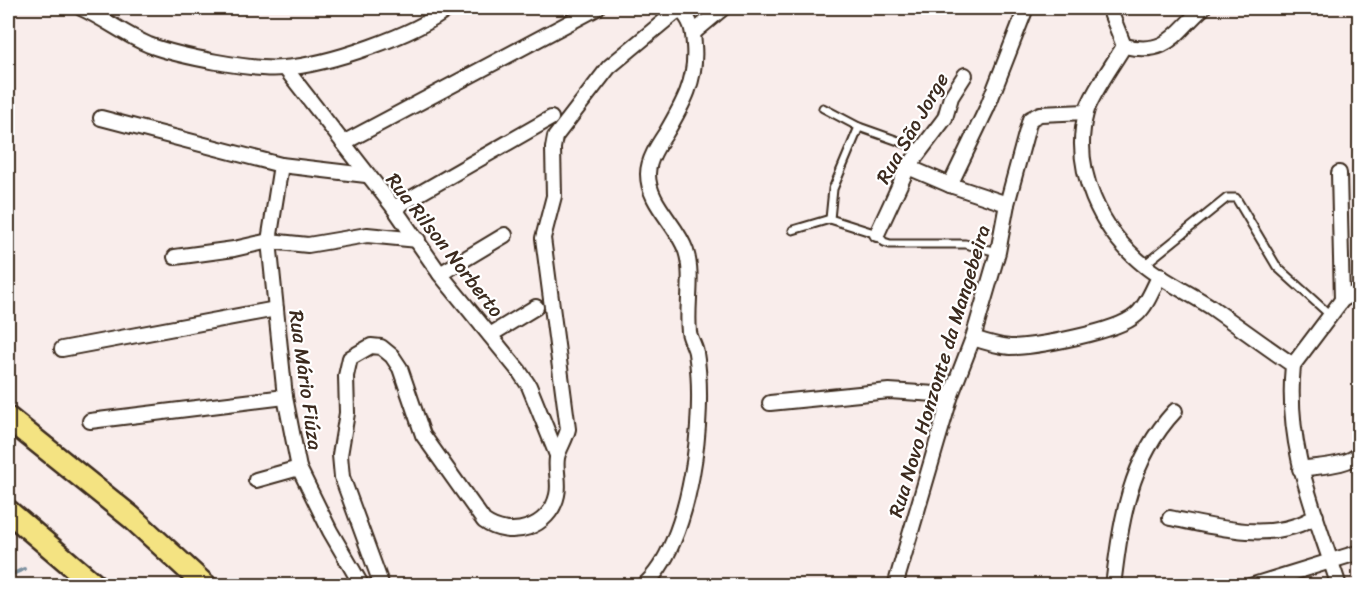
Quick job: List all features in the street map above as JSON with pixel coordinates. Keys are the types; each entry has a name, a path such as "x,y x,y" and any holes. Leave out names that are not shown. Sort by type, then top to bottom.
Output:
{"main road":[{"path":"8,418 131,517 206,585"},
{"path":"8,511 96,585"}],"street":[{"path":"81,8 146,44 172,53 266,68 285,68 341,56 419,26 449,8"},
{"path":"343,143 597,8"},
{"path":"382,585 342,477 340,455 347,413 346,375 350,358 358,351 371,346 381,347 392,356 400,368 423,435 484,521 496,530 531,526 553,509 558,493 557,455 565,444 568,429 543,238 554,196 553,148 555,137 609,67 679,8 691,22 693,33 695,55 692,83 658,146 648,174 654,198 673,224 686,252 689,333 696,352 698,381 697,451 682,515 656,572 643,585"},
{"path":"693,33 723,8"},
{"path":"950,185 987,108 1026,8"},
{"path":"1109,8 1124,46"},
{"path":"1124,46 1141,50 1165,45 1203,8"},
{"path":"1124,46 1086,112 1083,144 1084,171 1091,193 1120,242 1144,265 1293,365"},
{"name":"Rua Rilson Norberto","path":"285,68 366,175 394,208 440,274 529,386 557,455"},
{"name":"Rua São Jorge","path":"878,234 908,166 945,118 951,97 965,75"},
{"name":"Rua Novo Honzonte da Mangebeira","path":"895,585 951,395 973,338 998,252 1007,204 1030,119 1040,114 1086,112"},
{"path":"101,118 281,165 366,175"},
{"path":"394,208 551,118"},
{"name":"Rua Mário Fiúza","path":"281,165 269,241 285,397 299,468 330,531 362,585"},
{"path":"908,166 950,185 1007,204"},
{"path":"1339,173 1342,300"},
{"path":"440,274 505,235"},
{"path":"175,256 234,249 269,241 308,245 367,236 418,240"},
{"path":"973,338 1007,347 1026,346 1090,333 1119,324 1138,314 1160,275"},
{"path":"1339,585 1300,469 1292,427 1293,365 1342,300 1359,290"},
{"path":"490,335 536,307"},
{"path":"62,349 276,309"},
{"path":"770,403 889,391 951,395"},
{"path":"90,421 285,397"},
{"path":"1113,585 1123,510 1152,439 1175,411"},
{"path":"1300,469 1358,458"},
{"path":"256,480 299,468"},
{"path":"1170,518 1222,528 1269,531 1296,526 1316,516"},
{"path":"1250,585 1359,552"}],"lane":[{"path":"823,108 859,127 921,149"},
{"path":"830,219 833,189 859,127"},
{"path":"1144,265 1227,198 1236,198 1277,267 1330,315"},
{"path":"793,230 830,219 878,234 884,242 890,244 965,244 998,252"}],"waterway":[{"path":"8,576 24,569"}]}
